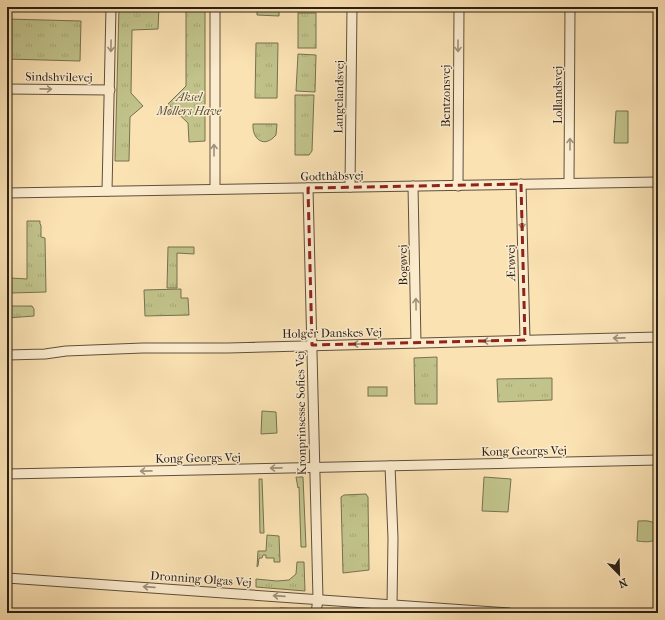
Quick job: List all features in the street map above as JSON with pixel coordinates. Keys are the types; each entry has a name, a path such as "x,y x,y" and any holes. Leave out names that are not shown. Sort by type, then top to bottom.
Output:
{"street":[{"path":"107,191 111,7"},
{"path":"215,189 216,7"},
{"name":"Langelandsvej","path":"350,187 352,7"},
{"name":"Bentzonsvej","path":"458,7 458,186"},
{"name":"Lollandsvej","path":"570,7 570,183"},
{"name":"Sindshvilevej","path":"7,88 110,90"},
{"name":"Godthåbsvej","path":"7,192 658,182"},
{"name":"Ærøvej","path":"520,184 525,340"},
{"name":"Bogøvej","path":"413,186 416,343"},
{"name":"Kronprinsesse Sofies Vej","path":"308,188 318,599 316,613"},
{"name":"Holger Danskes Vej","path":"7,355 143,348 228,348 658,337"},
{"name":"Kong Georgs Vej","path":"7,474 658,460"},
{"path":"390,466 393,538 392,605"},
{"name":"Dronning Olgas Vej","path":"7,578 509,613"}],"highlighted area":[{"path":"521,184 525,340 312,345 308,188"}],"green space":[{"name":"Aksel Møllers Have","path":"119,7 159,7 158,29 132,30 131,93 143,106 130,117 129,161 115,161"},
{"name":"Aksel Møllers Have","path":"186,7 205,7 205,141 189,142 188,123 168,104 186,86"},
{"path":"257,7 279,7 279,16 257,15"},
{"path":"298,13 316,13 316,48 298,48"},
{"path":"7,19 81,21 80,61 7,59"},
{"path":"256,43 278,43 277,98 255,98"},
{"path":"298,54 316,55 315,92 296,91"},
{"path":"295,95 314,95 312,151 309,155 295,155"},
{"path":"616,111 628,111 628,143 614,143"},
{"path":"253,124 277,124 276,135 272,139 263,142 254,134"},
{"path":"27,221 40,221 41,237 45,238 46,292 11,293 11,278 27,279"},
{"path":"168,247 194,247 194,254 177,253 177,288 167,288"},
{"path":"181,289 181,298 188,298 189,315 145,316 144,290"},
{"path":"7,306 32,306 34,309 34,316 7,318"},
{"path":"437,357 437,404 415,404 414,358"},
{"path":"552,378 552,400 498,402 497,379"},
{"path":"368,387 387,387 387,396 368,396"},
{"path":"262,411 276,412 277,433 261,434"},
{"path":"296,477 303,477 306,547 301,547 299,487 298,488"},
{"path":"484,477 511,479 508,512 482,511"},
{"path":"259,479 262,479 264,533 260,533"},
{"path":"366,494 368,497 369,570 343,573 341,497 344,495"},
{"path":"638,521 652,522 657,526 658,535 654,540 644,542 637,541"},
{"path":"267,535 279,536 280,562 274,562 274,558 266,558 266,555 263,555 262,558 259,558 257,567 258,551 266,551"},
{"path":"297,562 304,562 305,591 256,587 256,579 277,581 289,580 296,574"},
{"path":"280,608 303,609 301,613 279,613"}]}
